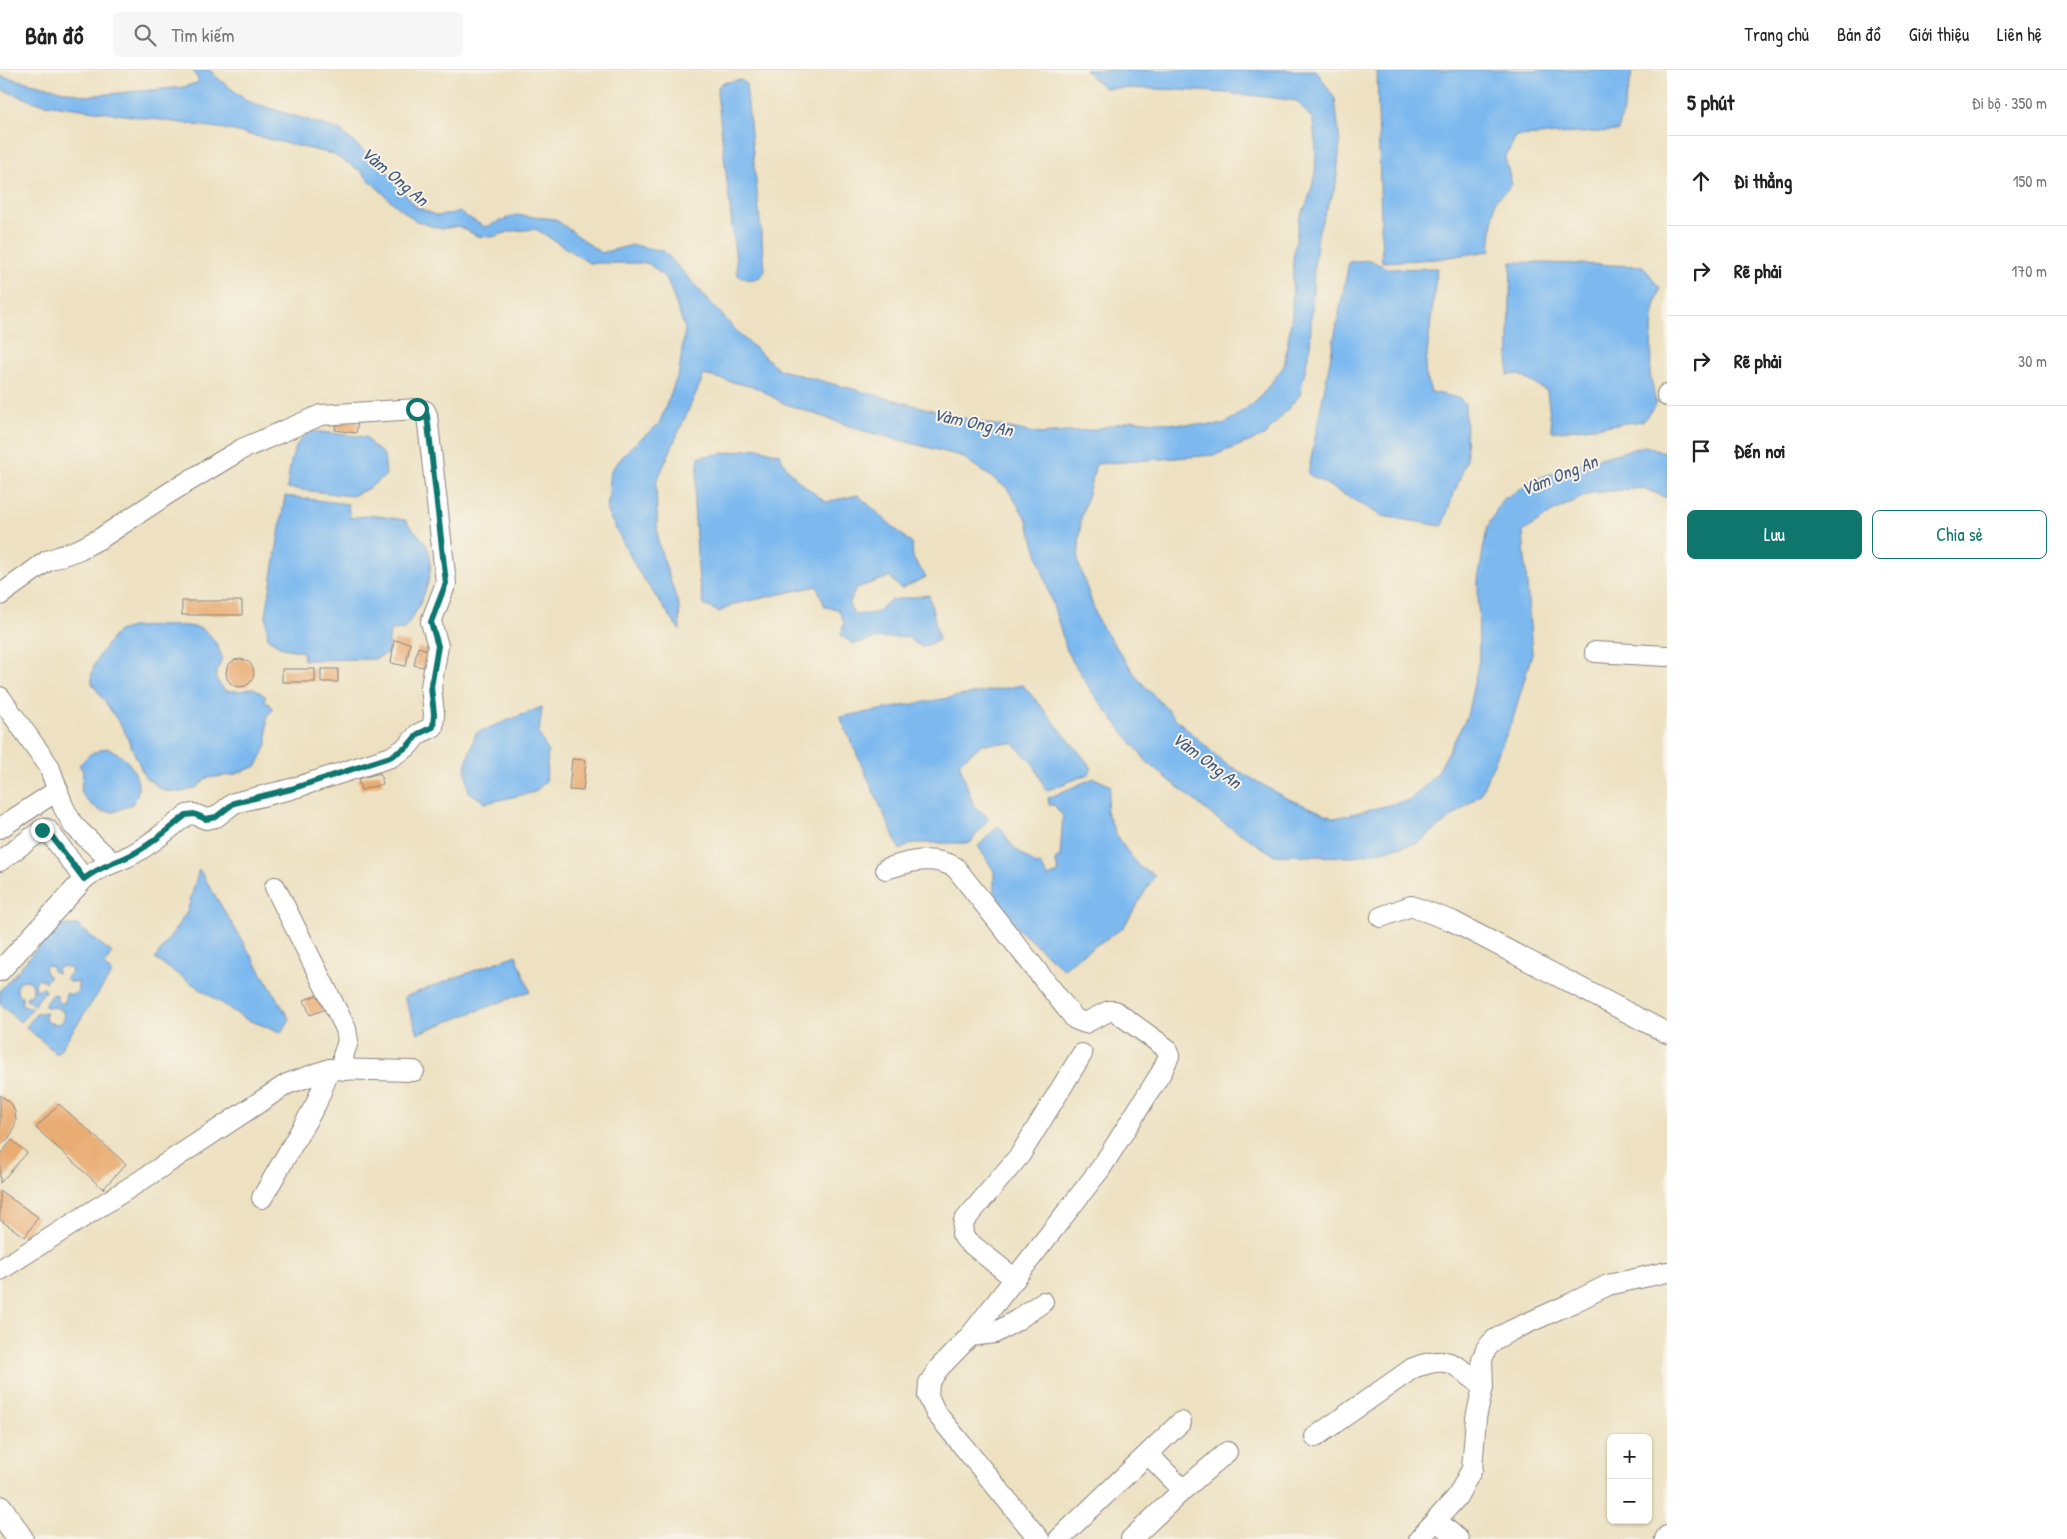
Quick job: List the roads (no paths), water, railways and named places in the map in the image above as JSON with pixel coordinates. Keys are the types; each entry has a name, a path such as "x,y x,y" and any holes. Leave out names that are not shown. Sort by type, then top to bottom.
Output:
{"main road":[{"path":"0,1509 20,1539"}],"street":[{"path":"0,595 48,561 80,549 101,538 169,493 242,449 316,416 417,409 425,411 427,415 446,583 431,622 438,646 431,687 434,714 433,727 418,734 407,747 390,757 291,789 234,803 216,817 206,819 194,814 186,815 144,848 95,870 84,879 0,971"},
{"path":"1595,652 1667,656"},
{"path":"0,697 49,766 63,806 73,825 112,862"},
{"path":"0,828 58,790"},
{"path":"0,861 42,830 47,830 84,879"},
{"path":"886,869 914,860 926,859 948,863 955,867 1075,1018 1085,1023 1109,1011 1116,1010 1168,1052 1169,1056 1101,1168 970,1336 939,1368 929,1383 928,1396 936,1413 1039,1539"},
{"path":"262,1198 337,1069 348,1041 346,1029 274,887"},
{"path":"1381,918 1411,906 1452,921 1667,1033"},
{"path":"1015,1279 966,1240 962,1234 964,1221 1020,1156 1082,1054"},
{"path":"0,1270 287,1084 337,1069 414,1071"},
{"path":"1419,1539 1457,1496 1472,1469 1476,1418 1483,1388 1482,1360 1494,1340 1608,1285 1667,1272"},
{"path":"970,1336 995,1333 1043,1302"},
{"path":"1315,1437 1413,1368 1431,1361 1448,1361 1460,1368 1483,1388"},
{"path":"1059,1539 1181,1422"},
{"path":"1131,1539 1227,1452"},
{"path":"1148,1454 1183,1490"},
{"path":"1436,1520 1458,1539"}],"water":[{"name":"Vàm Ong An","path":"193,70 210,70 247,101 339,130 386,170 415,206 437,216 459,212 485,227 516,215 555,219 601,253 633,245 664,251 742,337 780,370 978,422 1040,434 1092,430 1133,420 1223,425 1258,400 1284,366 1292,315 1293,260 1299,219 1307,203 1315,177 1316,152 1313,120 1297,101 1200,91 1104,88 1085,70 1316,70 1335,99 1340,144 1336,185 1319,229 1314,267 1310,346 1300,395 1264,436 1215,455 1096,464 1081,518 1078,562 1098,621 1139,680 1177,720 1223,762 1284,797 1335,818 1410,800 1438,772 1467,716 1479,660 1478,580 1487,528 1502,500 1539,478 1585,462 1645,446 1667,453 1667,498 1643,488 1591,493 1552,512 1523,532 1532,653 1513,719 1480,795 1418,843 1353,857 1274,855 1216,818 1147,762 1094,695 1068,654 1027,520 1007,488 961,456 864,431 783,403 757,388 704,375 656,483 658,542 679,607 680,631 638,571 607,512 611,470 631,447 659,424 679,372 685,329 667,279 648,263 589,263 536,229 512,231 492,237 477,236 458,226 441,229 416,221 392,202 359,170 332,154 225,129 38,103 0,89 0,76 86,96 184,87 199,82"},
{"path":"1377,70 1633,70 1618,131 1516,136 1505,158 1512,185 1495,201 1490,251 1436,259 1382,262"},
{"path":"740,80 746,85 765,270 761,276 753,279 741,277 738,275 737,270 717,92 718,87 722,83"},
{"path":"1370,260 1388,269 1437,268 1425,372 1431,392 1459,398 1465,404 1467,459 1442,526 1382,516 1308,474 1349,262"},
{"path":"1511,262 1643,266 1660,288 1653,315 1650,374 1656,404 1643,421 1552,432 1547,391 1518,374 1508,375"},
{"path":"312,431 366,437 384,455 386,475 369,488 352,496 287,488 296,448 305,435"},
{"path":"757,448 780,454 783,462 793,475 826,502 858,495 912,544 913,558 926,577 901,589 890,577 856,588 849,605 855,615 875,613 891,600 929,595 939,640 923,647 908,637 879,638 854,644 841,636 844,622 838,609 825,607 817,586 735,604 719,612 704,605 699,583 694,504 699,457"},
{"path":"285,496 348,504 350,518 371,515 405,520 428,548 430,569 425,591 416,612 404,629 390,630 388,653 374,659 304,660 303,652 283,648 268,639 266,616"},
{"path":"178,626 196,627 206,631 217,646 222,657 216,675 221,686 226,691 241,691 254,688 265,696 265,702 270,704 273,710 267,716 267,745 257,766 233,775 207,778 196,788 182,792 164,791 145,777 124,730 92,683 93,670 104,649 118,631 132,627"},
{"path":"1023,685 1092,768 1088,774 1046,791 1034,765 1013,743 982,744 959,763 974,806 989,818 970,843 913,843 900,850 840,717"},
{"path":"542,707 539,734 548,751 546,781 535,792 486,803 469,792 465,767 476,733"},
{"path":"106,748 112,750 129,763 138,782 137,793 132,804 114,812 101,811 88,802 81,792 83,771 79,765 90,754"},
{"path":"1094,778 1111,786 1106,811 1119,840 1139,867 1155,875 1123,928 1063,969 1018,929 1003,910 994,892 994,871 978,846 998,826 1013,846 1036,865 1040,864 1048,877 1059,873 1055,860 1060,857 1063,816 1054,805 1049,805 1048,798"},
{"path":"199,869 290,1020 281,1032 245,1019 155,959 187,912"},
{"path":"77,925 112,953 104,965 112,973 57,1054 26,1027 36,1014 46,1012 45,1020 50,1023 59,1024 64,1020 63,1011 55,1007 48,1008 44,1005 52,994 58,995 56,1001 64,1004 66,993 72,995 78,991 78,982 69,982 66,979 72,972 70,968 62,966 57,969 57,973 52,971 53,967 48,965 44,968 47,975 50,976 45,982 39,978 36,981 35,988 40,990 44,987 45,991 34,1005 26,1000 27,996 31,996 33,992 32,983 27,980 20,981 17,993 22,996 22,1006 33,1008 20,1022 0,1004 0,991 55,928"},
{"path":"516,955 530,991 418,1033 404,997"}]}
